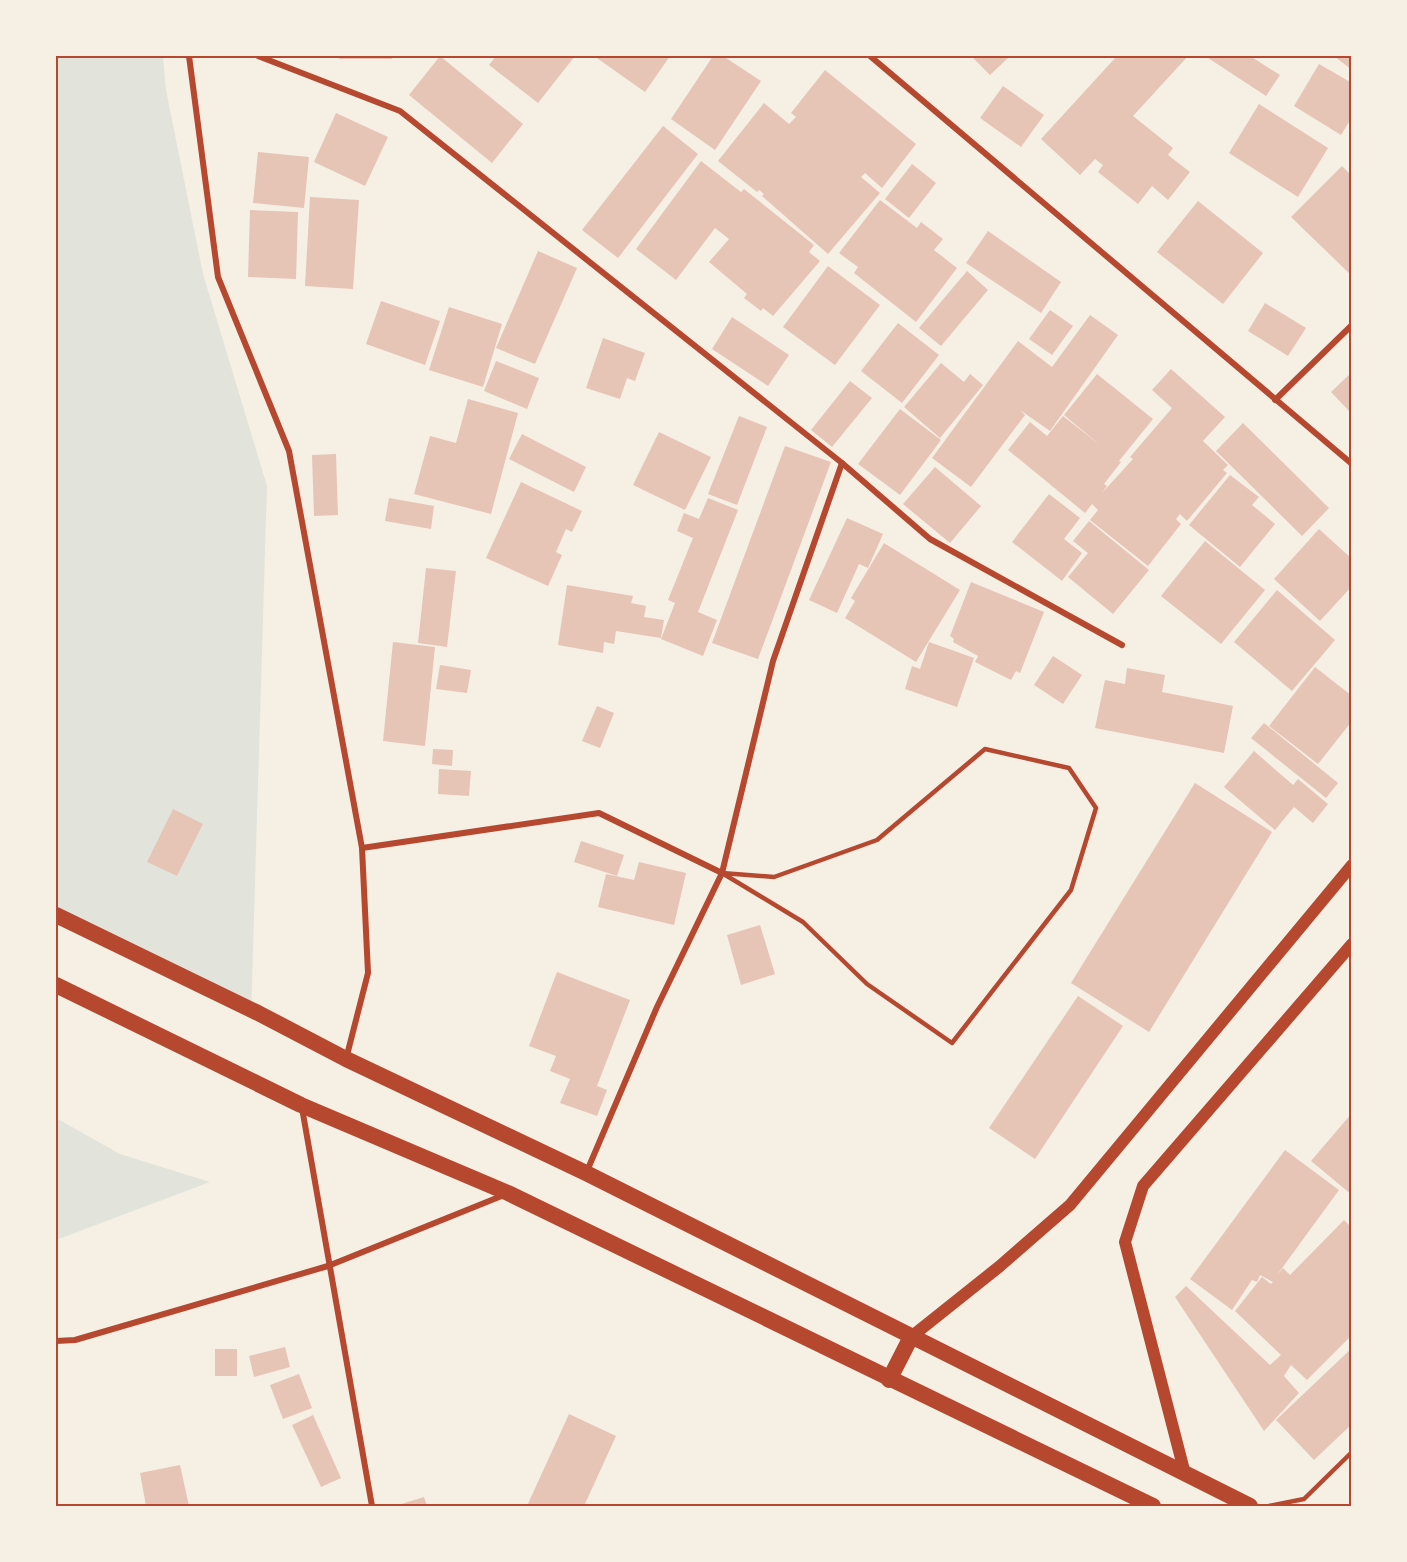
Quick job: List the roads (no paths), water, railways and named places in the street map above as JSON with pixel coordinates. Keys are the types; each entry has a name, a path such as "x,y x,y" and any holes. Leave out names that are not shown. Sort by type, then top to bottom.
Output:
{"highway":[{"path":"56,915 258,1013 346,1059 586,1173 1250,1506"},
{"path":"56,985 301,1105 508,1193 889,1380 1153,1506"},
{"path":"889,1380 911,1337"}],"main road":[{"path":"911,1337 1000,1266 1070,1205 1352,865"},
{"path":"1185,1474 1125,1242 1143,1186 1352,944"}],"street":[{"path":"189,56 218,277 289,451 362,848 368,973 346,1059"},
{"path":"258,56 400,111 842,463 930,539 1122,645"},
{"path":"870,56 1352,464"},
{"path":"1275,400 1352,325"},
{"path":"586,1173 657,1007 722,873 773,661 842,463"},
{"path":"362,848 599,813 722,873"},
{"path":"301,1105 372,1506"},
{"path":"56,1341 75,1340 328,1266 508,1193"}],"lane":[{"path":"985,748 1069,768 1096,808 1071,890 952,1043 867,984 803,922 722,873 774,877 877,840 985,748"},
{"path":"1269,1506 1304,1499 1352,1452"}]}
